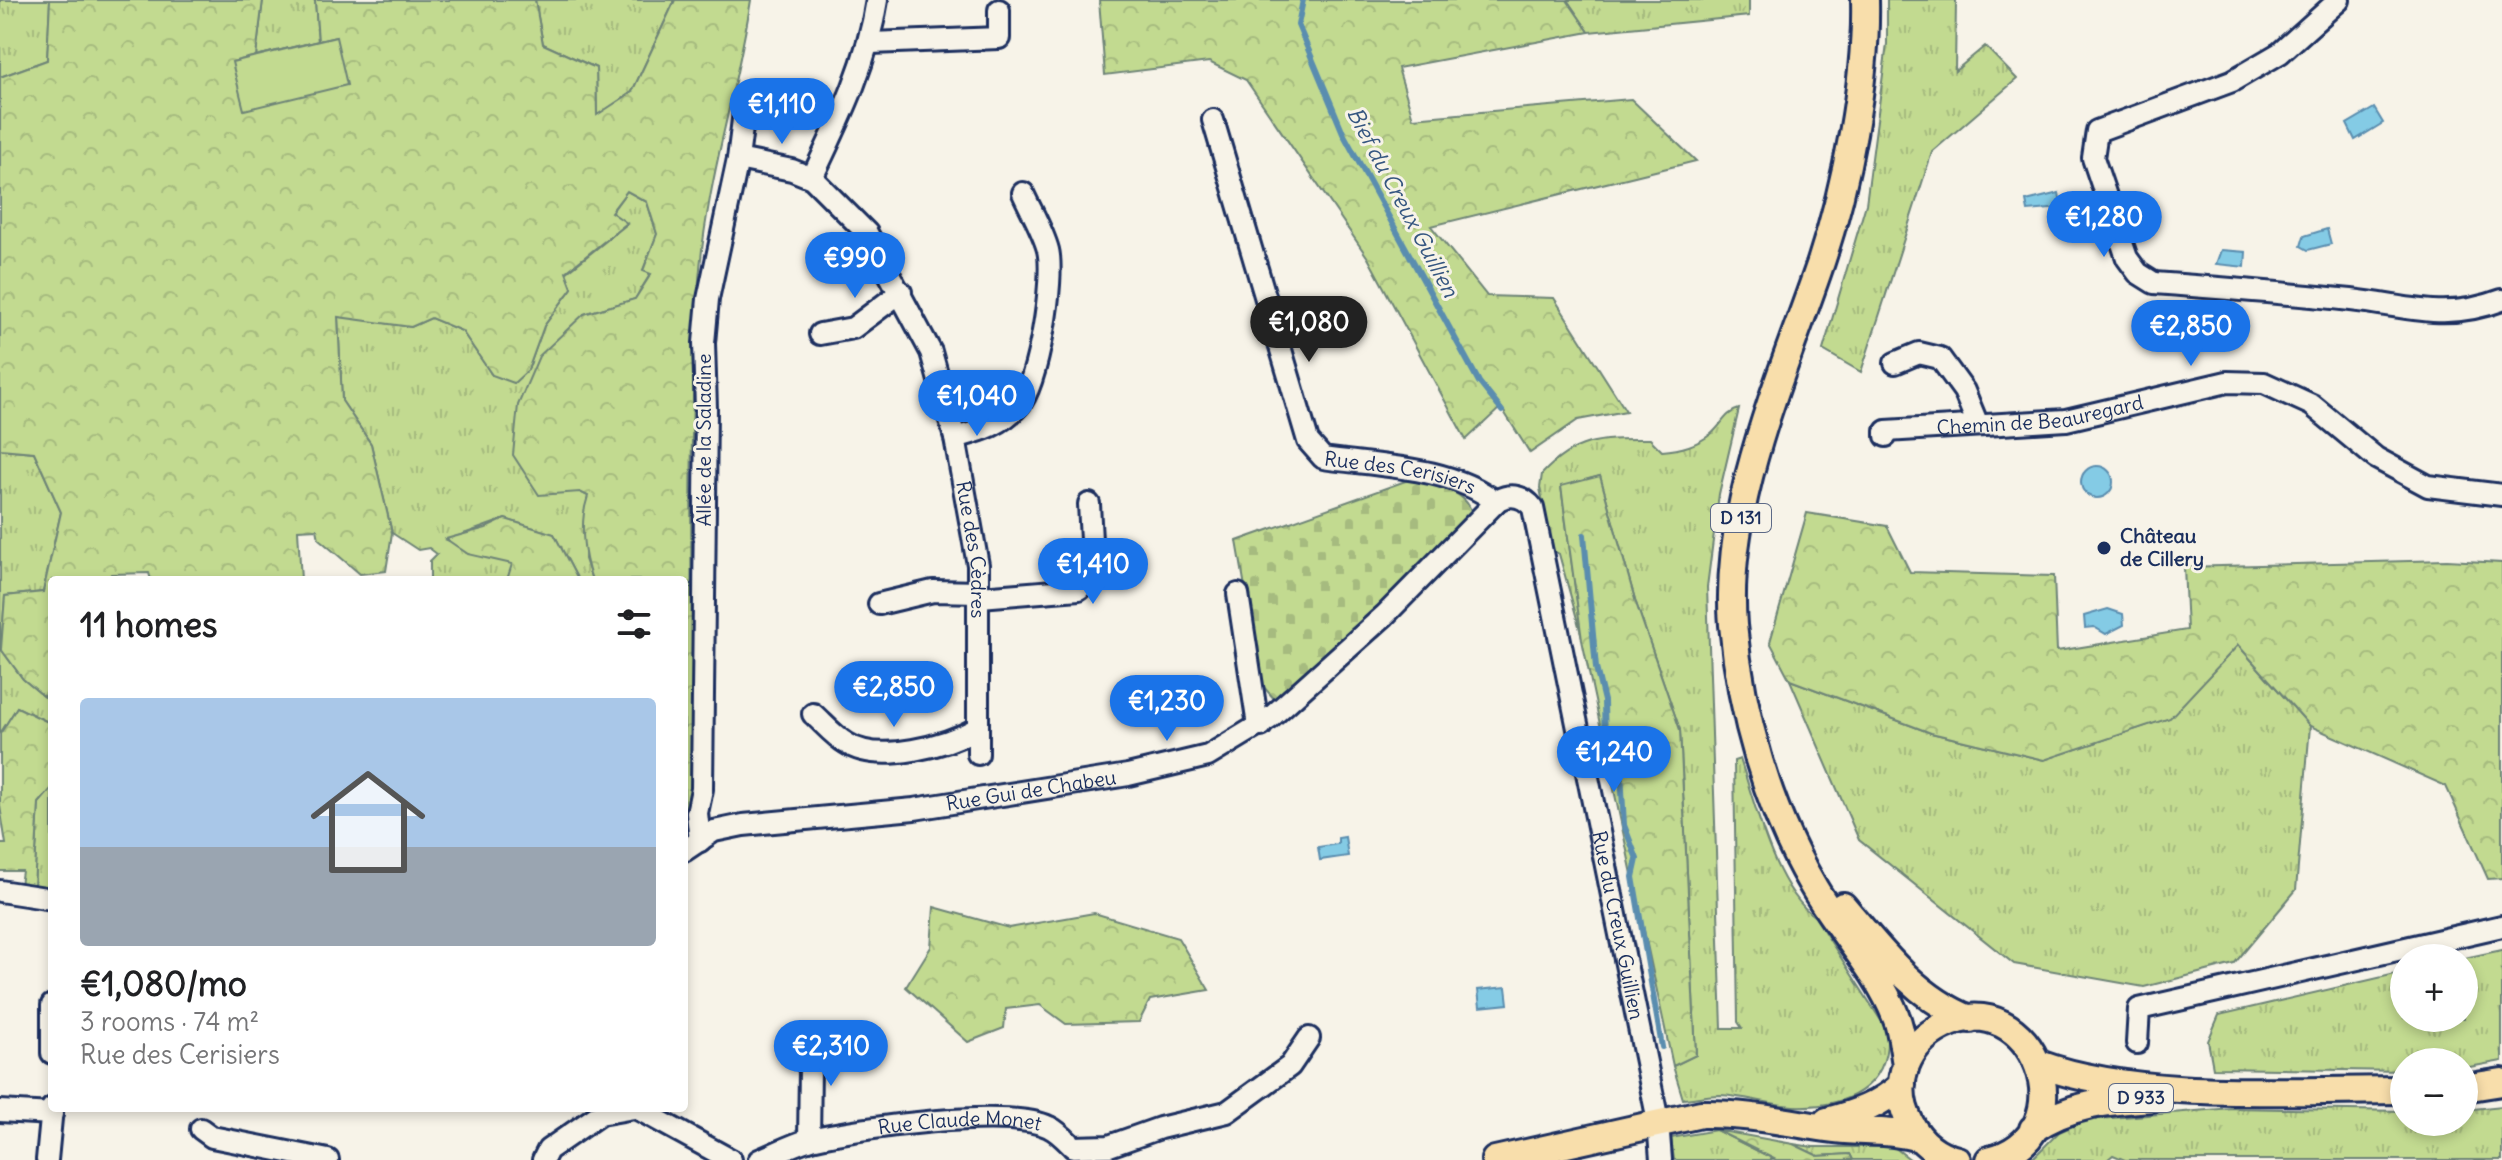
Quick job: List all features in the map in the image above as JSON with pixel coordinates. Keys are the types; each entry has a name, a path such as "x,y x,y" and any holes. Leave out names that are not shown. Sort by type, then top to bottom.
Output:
{"main road":[{"name":"D 131","path":"1865,0 1855,114 1841,191 1822,258 1756,454 1734,548 1733,624 1748,714 1767,785 1783,828 1812,885 1886,995 1897,1019 1904,1075"},
{"name":"D 131","path":"1767,785 1793,833 1844,907 1922,994 1943,1008 1970,1019"},
{"path":"1807,1124 1864,1111 1887,1098 1904,1075 1917,1046 1931,1032 1950,1022 1970,1019 1992,1021 2012,1030 2028,1045 2039,1064 2043,1097 2033,1129 2024,1141 1994,1159"},
{"name":"D 933","path":"2039,1064 2072,1076 2132,1083 2256,1090 2390,1090"},
{"path":"1904,1075 1906,1113 1937,1152"},
{"path":"2478,1086 2502,1082"},
{"name":"D 933","path":"2033,1129 2053,1115 2103,1101 2256,1090"},
{"path":"1495,1160 1658,1121 1726,1114 1892,1131 1937,1152"}],"street":[{"path":"812,178 845,113 871,43 877,0"},
{"path":"2339,0 2280,53 2232,81 2097,131 2093,158 2127,258 2138,273 2154,283 2355,300 2445,314 2479,309 2502,300"},
{"path":"871,43 999,38 999,10"},
{"name":"Allée de la Saladine","path":"699,841 697,813 702,789 706,409 704,343 708,299 738,159 746,96"},
{"name":"Rue des Cerisiers","path":"1213,120 1308,441 1323,458 1415,471 1467,485 1496,502"},
{"name":"Rue des Cèdres","path":"738,159 792,170 812,178 867,233 931,352 955,438 980,594 978,754"},
{"path":"955,438 994,427 1021,404 1032,381 1045,321 1048,252 1023,193"},
{"path":"820,334 853,328 901,292"},
{"path":"1895,363 1919,353 1940,358 1964,391 1978,425"},
{"name":"Chemin de Beauregard","path":"1886,436 1886,431 2066,420 2227,382 2264,383 2312,405 2376,458 2428,486 2502,495"},
{"name":"Rue du Creux Guillien","path":"1496,502 1509,496 1523,498 1533,508 1658,1121 1661,1160"},
{"name":"Rue Gui de Chabeu","path":"699,841 1128,775 1208,756 1261,726 1385,615 1496,502"},
{"path":"879,604 933,591 980,594 1079,589 1093,576 1089,504"},
{"path":"1238,594 1257,719 1261,726"},
{"path":"813,714 847,744 863,750 926,748 955,741 978,728"},
{"path":"0,891 48,898"},
{"path":"2137,1043 2139,1009 2502,926"},
{"name":"Rue Claude Monet","path":"759,1160 809,1140 916,1122 979,1119 1033,1122 1051,1128 1073,1147 1092,1149 1109,1146 1160,1128 1227,1112 1290,1066 1309,1038"},
{"path":"800,1052 810,1069 809,1140"},
{"path":"0,1111 48,1111"},
{"path":"47,1160 52,1112"},
{"path":"543,1160 548,1150 600,1114 612,1112"},
{"path":"642,1112 731,1160"},
{"path":"201,1129 212,1137 328,1160"}],"green space":[{"path":"0,0 50,0 47,60 0,77"},
{"path":"50,0 263,0 256,56 232,62 336,37 318,41 315,0 535,0 543,44 596,68 597,115 632,92 675,0 751,0 708,209 699,280 691,478 694,808 688,821 688,576 591,576 583,538 588,496 580,492 539,495 513,455 518,405 539,356 584,314 635,299 651,274 643,271 657,234 647,202 627,191 611,212 627,223 566,272 572,288 544,326 528,370 514,383 492,375 462,331 431,318 411,327 338,317 342,401 371,444 392,533 386,571 360,574 319,539 317,529 298,530 301,576 150,576 149,573 48,576 48,700 23,679 1,649 5,596 43,592 61,512 34,452 0,449 0,77 47,60"},
{"path":"263,0 315,0 318,41 256,56"},
{"path":"535,0 675,0 632,92 597,116 596,68 543,44"},
{"path":"1099,0 1567,0 1589,32 1398,68 1413,118 1631,99 1696,161 1431,226 1487,296 1554,298 1626,411 1578,420 1530,453 1501,407 1466,440 1368,258 1246,80 1209,62 1105,75"},
{"path":"1567,0 1749,0 1749,16 1589,32"},
{"path":"1887,0 1956,0 1955,71 1985,46 2017,79 1932,152 1861,372 1823,350 1866,204 1887,44"},
{"path":"336,37 347,85 244,110 232,62"},
{"path":"627,191 647,202 657,234 643,270 651,273 635,299 584,314 580,492 588,496 585,559 591,576 576,576 554,534 505,519 447,540 513,564 508,576 430,576 430,561 437,554 429,548 418,550 392,533 371,444 342,401 338,316 411,327 431,318 462,331 492,375 528,370 544,326 572,288 566,273 627,224 611,213"},
{"path":"1739,409 1719,494 1707,587 1722,1028 1742,1028 1738,1022 1734,761 1740,759 1777,866 1801,904 1815,917 1887,1030 1886,1050 1873,1081 1847,1098 1812,1106 1720,1095 1683,1099 1673,1066 1696,1055 1680,730 1636,603 1600,476 1561,487 1582,637 1559,554 1552,550 1540,488 1542,474 1579,447 1604,440 1650,439 1662,451 1681,448 1706,438"},
{"path":"0,449 34,452 61,512 43,592 5,596 1,649 23,679 48,700 48,722 17,707 0,734"},
{"path":"1600,476 1636,603 1680,730 1696,1055 1673,1066 1582,640 1561,486"},
{"path":"1411,479 1456,494 1464,499 1472,515 1385,604 1276,701 1262,685 1237,541"},
{"path":"1807,513 1887,526 1910,572 2054,576 2057,651 2187,630 2184,567 2447,560 2502,563 2502,878 2488,879 2446,786 2310,726 2238,645 2170,718 2044,760 1931,733 1790,680 1770,642"},
{"path":"505,519 554,534 576,576 508,576 512,564 468,554 446,539 486,528"},
{"path":"2238,645 2310,726 2296,890 2234,964 2144,987 2014,964 1859,840 1790,680 1931,733 2044,760 2169,718"},
{"path":"17,707 48,722 48,793 39,803 34,886 20,885 22,871 0,871 0,844 6,844 0,806 0,734"},
{"path":"48,793 48,888 34,886 39,803"},
{"path":"934,907 1009,928 1094,913 1178,938 1209,990 1150,1000 1139,1022 1066,1024 1040,1005 1006,1009 1004,1028 968,1042 906,987 931,947"},
{"path":"2502,950 2502,1061 2478,1065 2478,1048 2390,1048 2390,1071 2213,1068 2208,1041 2219,1015 2390,975 2390,1032 2478,1032 2478,955"},
{"path":"2502,1106 2502,1160 2125,1160 2113,1155 2107,1160 2031,1160 2059,1132 2087,1120 2232,1108 2390,1111 2390,1136 2478,1136 2478,1109"},
{"path":"1716,1130 1776,1160 1674,1160 1671,1138"},
{"path":"1716,1130 1793,1144 1818,1156 1850,1154 1853,1160 1776,1160"},
{"path":"1793,1144 1813,1147 1894,1147 1911,1160 1853,1160 1850,1154 1818,1156"}],"water":[{"path":"2374,108 2383,123 2355,140 2347,124"},
{"path":"2059,193 2062,208 2028,211 2026,201"},
{"path":"2327,229 2331,244 2308,250 2301,246 2304,236"},
{"path":"2221,250 2246,252 2245,267 2216,264"},
{"path":"2097,466 2108,471 2113,482 2108,493 2097,498 2086,493 2081,482 2086,471"},
{"path":"2108,609 2123,614 2124,625 2106,634 2094,627 2085,628 2084,616"},
{"path":"1345,837 1348,856 1320,860 1318,847 1338,844 1338,838"},
{"path":"1506,987 1508,1004 1480,1007 1478,990"}],"waterway":[{"name":"Bief du Creux Guillien","path":"1303,0 1298,25 1344,135 1479,382 1502,411"},
{"name":"Bief du Creux Guillien","path":"1584,535 1596,668 1604,701 1605,745 1621,773 1624,825 1637,859 1633,877 1662,1047"}],"place":[{"name":"Château de Cillery","path":"2104,548"}]}
